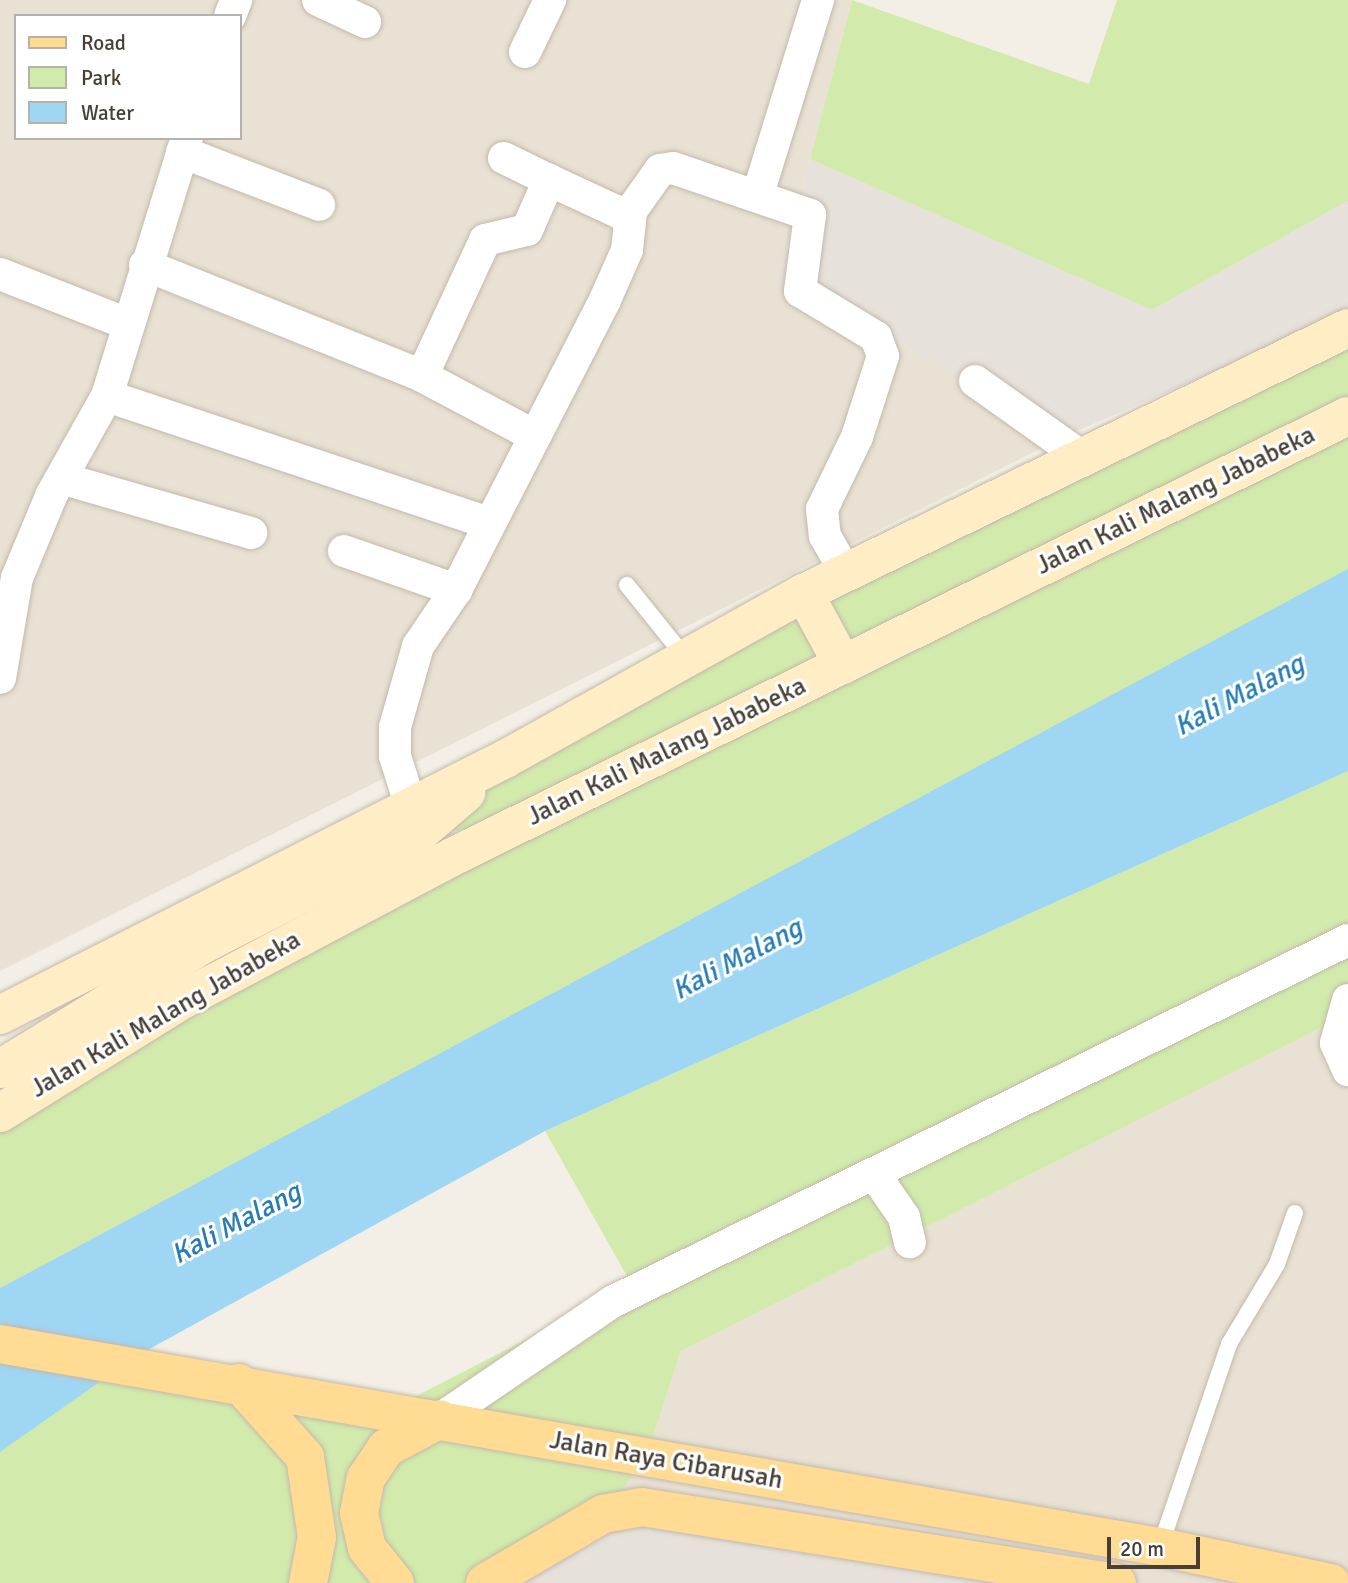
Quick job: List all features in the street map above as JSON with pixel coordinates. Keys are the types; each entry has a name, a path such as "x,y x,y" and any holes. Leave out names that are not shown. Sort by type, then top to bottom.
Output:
{"main road":[{"path":"3,1092 204,944 412,827 507,758 684,656 1079,455 1348,328"},
{"name":"Jalan Kali Malang Jababeka","path":"3,1092 524,822 1348,416"},
{"path":"804,593 843,665"},
{"path":"0,1015 412,827 524,822"},
{"name":"Jalan Raya Cibarusah","path":"0,1344 239,1383 1160,1547 1331,1583"},
{"path":"239,1383 305,1457 317,1537 308,1583"},
{"path":"395,1583 367,1548 359,1513 366,1478 386,1448 440,1419"},
{"name":"Jalan Raya Cibarusah","path":"485,1583 603,1514 642,1507 1117,1583"}],"street":[{"path":"318,0 365,22"},
{"path":"525,52 550,0"},
{"path":"758,194 818,0"},
{"path":"0,678 8,580 107,396 126,323 184,145 319,205"},
{"path":"504,158 618,212 631,211"},
{"path":"412,827 396,757 395,727 418,646 456,590 486,522 621,267 631,211 660,170 673,168 758,194 810,215 800,291 876,337 883,356 849,457 824,497 825,536 846,573"},
{"path":"422,376 485,240 527,230 549,180"},
{"path":"145,265 422,376 533,435"},
{"path":"0,274 126,323"},
{"path":"975,381 1079,455"},
{"path":"107,396 486,522"},
{"path":"64,479 251,533"},
{"path":"344,551 456,590"},
{"path":"440,1419 612,1301 875,1175 1348,940"},
{"path":"1348,1000 1336,1043 1348,1070"},
{"path":"875,1175 905,1217 911,1242"}],"lane":[{"path":"626,585 684,656"},
{"path":"1160,1547 1229,1344 1277,1265 1296,1213"}],"shaded area":[{"path":"0,0 852,0 778,280 1070,434 0,971"},
{"path":"810,159 1152,310 1348,201 1348,314 1070,434 778,280"},
{"path":"1348,1014 1348,1583 994,1583 705,1521 566,1544 646,1458 681,1351"},
{"path":"705,1521 994,1583 500,1583 566,1544"}],"green space":[{"path":"852,0 1089,84 1117,0 1348,0 1348,201 1152,310 810,159"},
{"path":"1348,328 1348,571 0,1288 0,1113 521,823 417,835 507,758"},
{"path":"1348,771 1348,1014 681,1351 646,1458 603,1514 485,1583 0,1583 0,1342 389,1410 632,1285 545,1131"}],"water":[{"name":"Kali Malang","path":"1348,569 1348,771 545,1131 135,1357 0,1452 0,1288"}]}
